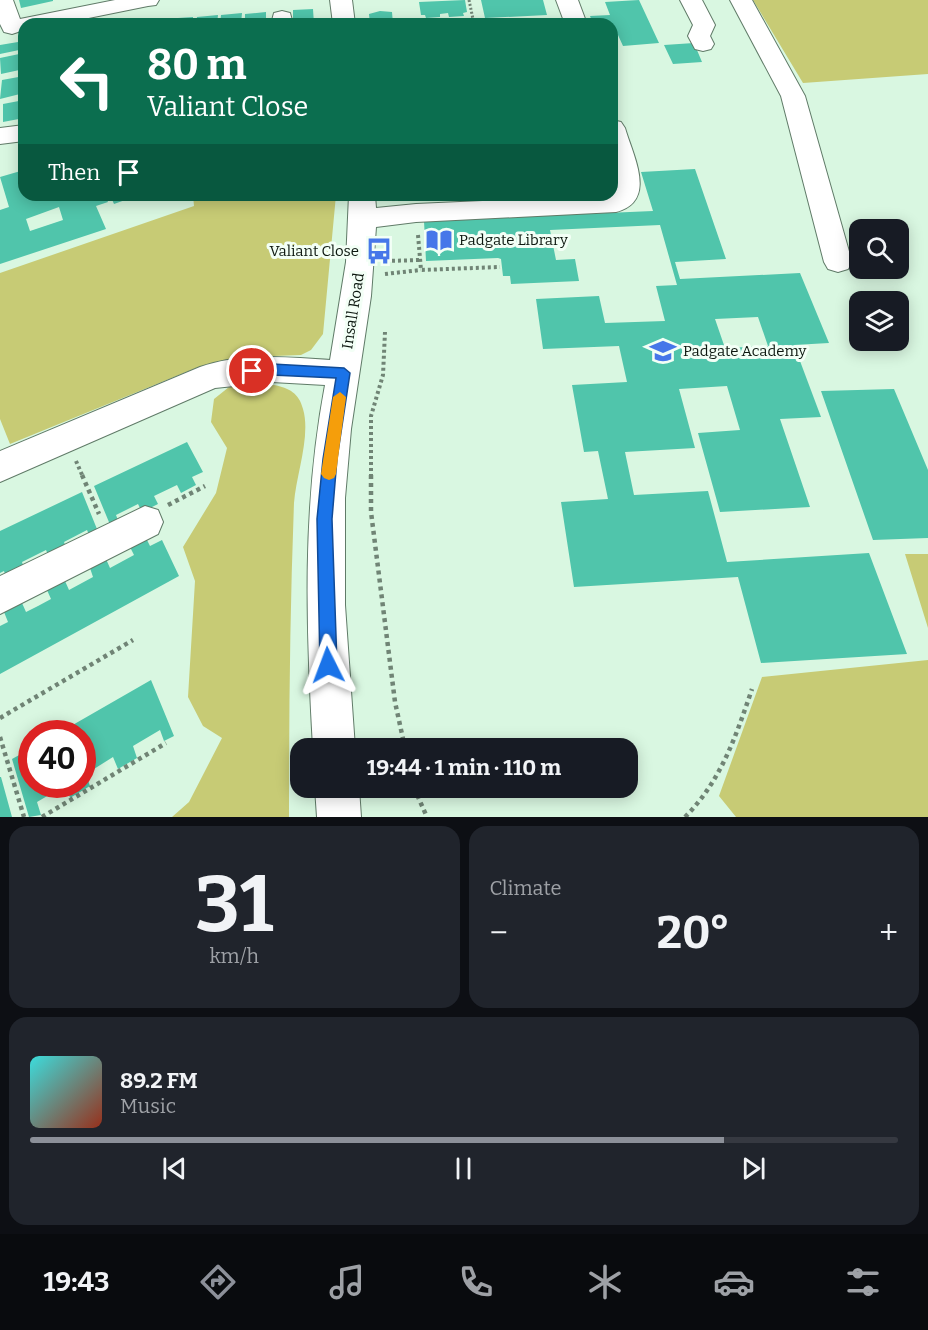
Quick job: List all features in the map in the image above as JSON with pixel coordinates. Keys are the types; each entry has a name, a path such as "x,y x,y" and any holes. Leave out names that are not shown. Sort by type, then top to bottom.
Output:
{"street":[{"path":"2,0 15,26"},
{"path":"341,0 343,18"},
{"path":"567,0 574,18"},
{"path":"691,0 704,26 699,36 704,44"},
{"path":"741,0 793,96 838,262"},
{"path":"54,18 136,1 143,18"},
{"path":"0,136 18,134"},
{"path":"363,207 416,213 616,203 623,198 628,183 618,149"},
{"name":"Insall Road","path":"333,738 327,644 325,519 330,459 360,268 363,207"},
{"path":"0,467 211,376 272,369 344,373"},
{"path":"0,596 145,522"},
{"path":"338,798 339,817"}],"path":[{"path":"469,0 473,18"},
{"path":"416,213 421,270"},
{"path":"386,261 420,260"},
{"path":"385,274 421,270 500,267"},
{"path":"384,332 383,375 371,416 371,512 395,702 403,738"},
{"path":"66,438 110,540"},
{"path":"145,522 150,514 205,486"},
{"path":"0,718 134,640"},
{"path":"685,817 694,809 715,778 736,733 752,689"},
{"path":"0,738 24,817"},
{"path":"42,817 165,743"},
{"path":"418,798 427,817"}],"green space":[{"path":"753,0 928,0 928,74 803,83"},
{"path":"194,201 335,201 323,334 311,350 301,355 249,357 196,368 10,444 0,419 0,273 194,206"},
{"path":"274,385 296,395 301,403 305,420 304,443 294,503 289,817 172,817 189,802 222,738 203,726 188,697 195,581 183,547 216,493 227,448 211,422 214,399 229,387"},
{"path":"905,554 928,554 928,628"},
{"path":"928,660 928,817 736,817 719,796 762,677"}],"building":[{"path":"19,0 53,0 53,1 21,8"},
{"path":"465,0 467,12 463,13 464,16 449,17 448,13 440,14 440,17 426,18 425,15 421,15 419,2"},
{"path":"481,0 543,0 547,15 485,18"},
{"path":"639,0 659,43 623,46 618,35 618,18 591,18 590,16 610,15 605,2"},
{"path":"313,9 314,18 293,18 293,10"},
{"path":"380,11 392,12 392,18 369,18 369,14"},
{"path":"266,12 266,18 245,18 245,14"},
{"path":"242,13 242,18 221,18 221,15"},
{"path":"218,15 218,18 197,17"},
{"path":"18,42 18,50 0,54 0,45"},
{"path":"694,43 702,62 673,64 664,45"},
{"path":"18,54 18,70 1,74 0,58"},
{"path":"18,77 18,94 0,99 2,80"},
{"path":"18,101 18,119 3,122 3,104"},
{"path":"695,169 726,259 675,262 680,279 800,273 829,343 794,345 821,417 780,419 810,507 720,512 698,433 740,430 727,386 679,389 695,448 625,452 634,495 708,491 727,562 869,553 907,654 761,663 738,577 574,587 561,502 608,499 598,451 584,452 572,385 627,382 619,346 543,349 536,299 599,296 605,323 665,321 656,286 677,285 660,225 550,230 556,260 575,259 579,281 511,284 510,276 503,276 501,259 498,258 426,261 424,221 653,211 641,172","holes":["758,317 768,346 725,348 715,319"]},
{"path":"18,172 18,201 108,201 96,206 106,229 0,264 0,210 9,207 0,177","holes":["59,207 63,220 30,231 26,219"]},
{"path":"894,389 928,470 928,538 873,540 821,391"},
{"path":"187,442 203,472 192,477 196,485 181,493 177,485 154,496 158,504 142,512 138,504 116,515 119,523 111,527 94,486"},
{"path":"82,492 99,534 91,539 87,530 64,542 67,550 50,559 46,550 22,562 25,571 7,580 4,571 0,573 0,531"},
{"path":"146,538 150,546 162,540 179,576 0,674 0,626 8,622 4,612 22,603 26,612 38,606 51,599 47,590 65,581 69,590 93,577 90,568 106,559 110,568 134,555 130,547"},
{"path":"151,680 174,736 164,741 160,730 133,746 137,758 118,769 113,757 96,768 96,720 81,720"},
{"path":"18,756 18,779 12,759"},
{"path":"1,777 12,817 0,817"},
{"path":"23,798 44,798 37,802 41,815 29,817"}],"slow traffic":[{"path":"329,474 340,397"}],"place":[{"name":"Padgate Library","path":"439,240"},
{"name":"Valiant Close","path":"379,251"},
{"name":"Padgate Academy","path":"663,351"}],"route":[{"path":"252,371 272,369 344,373 330,459 325,519 328,665"}]}
